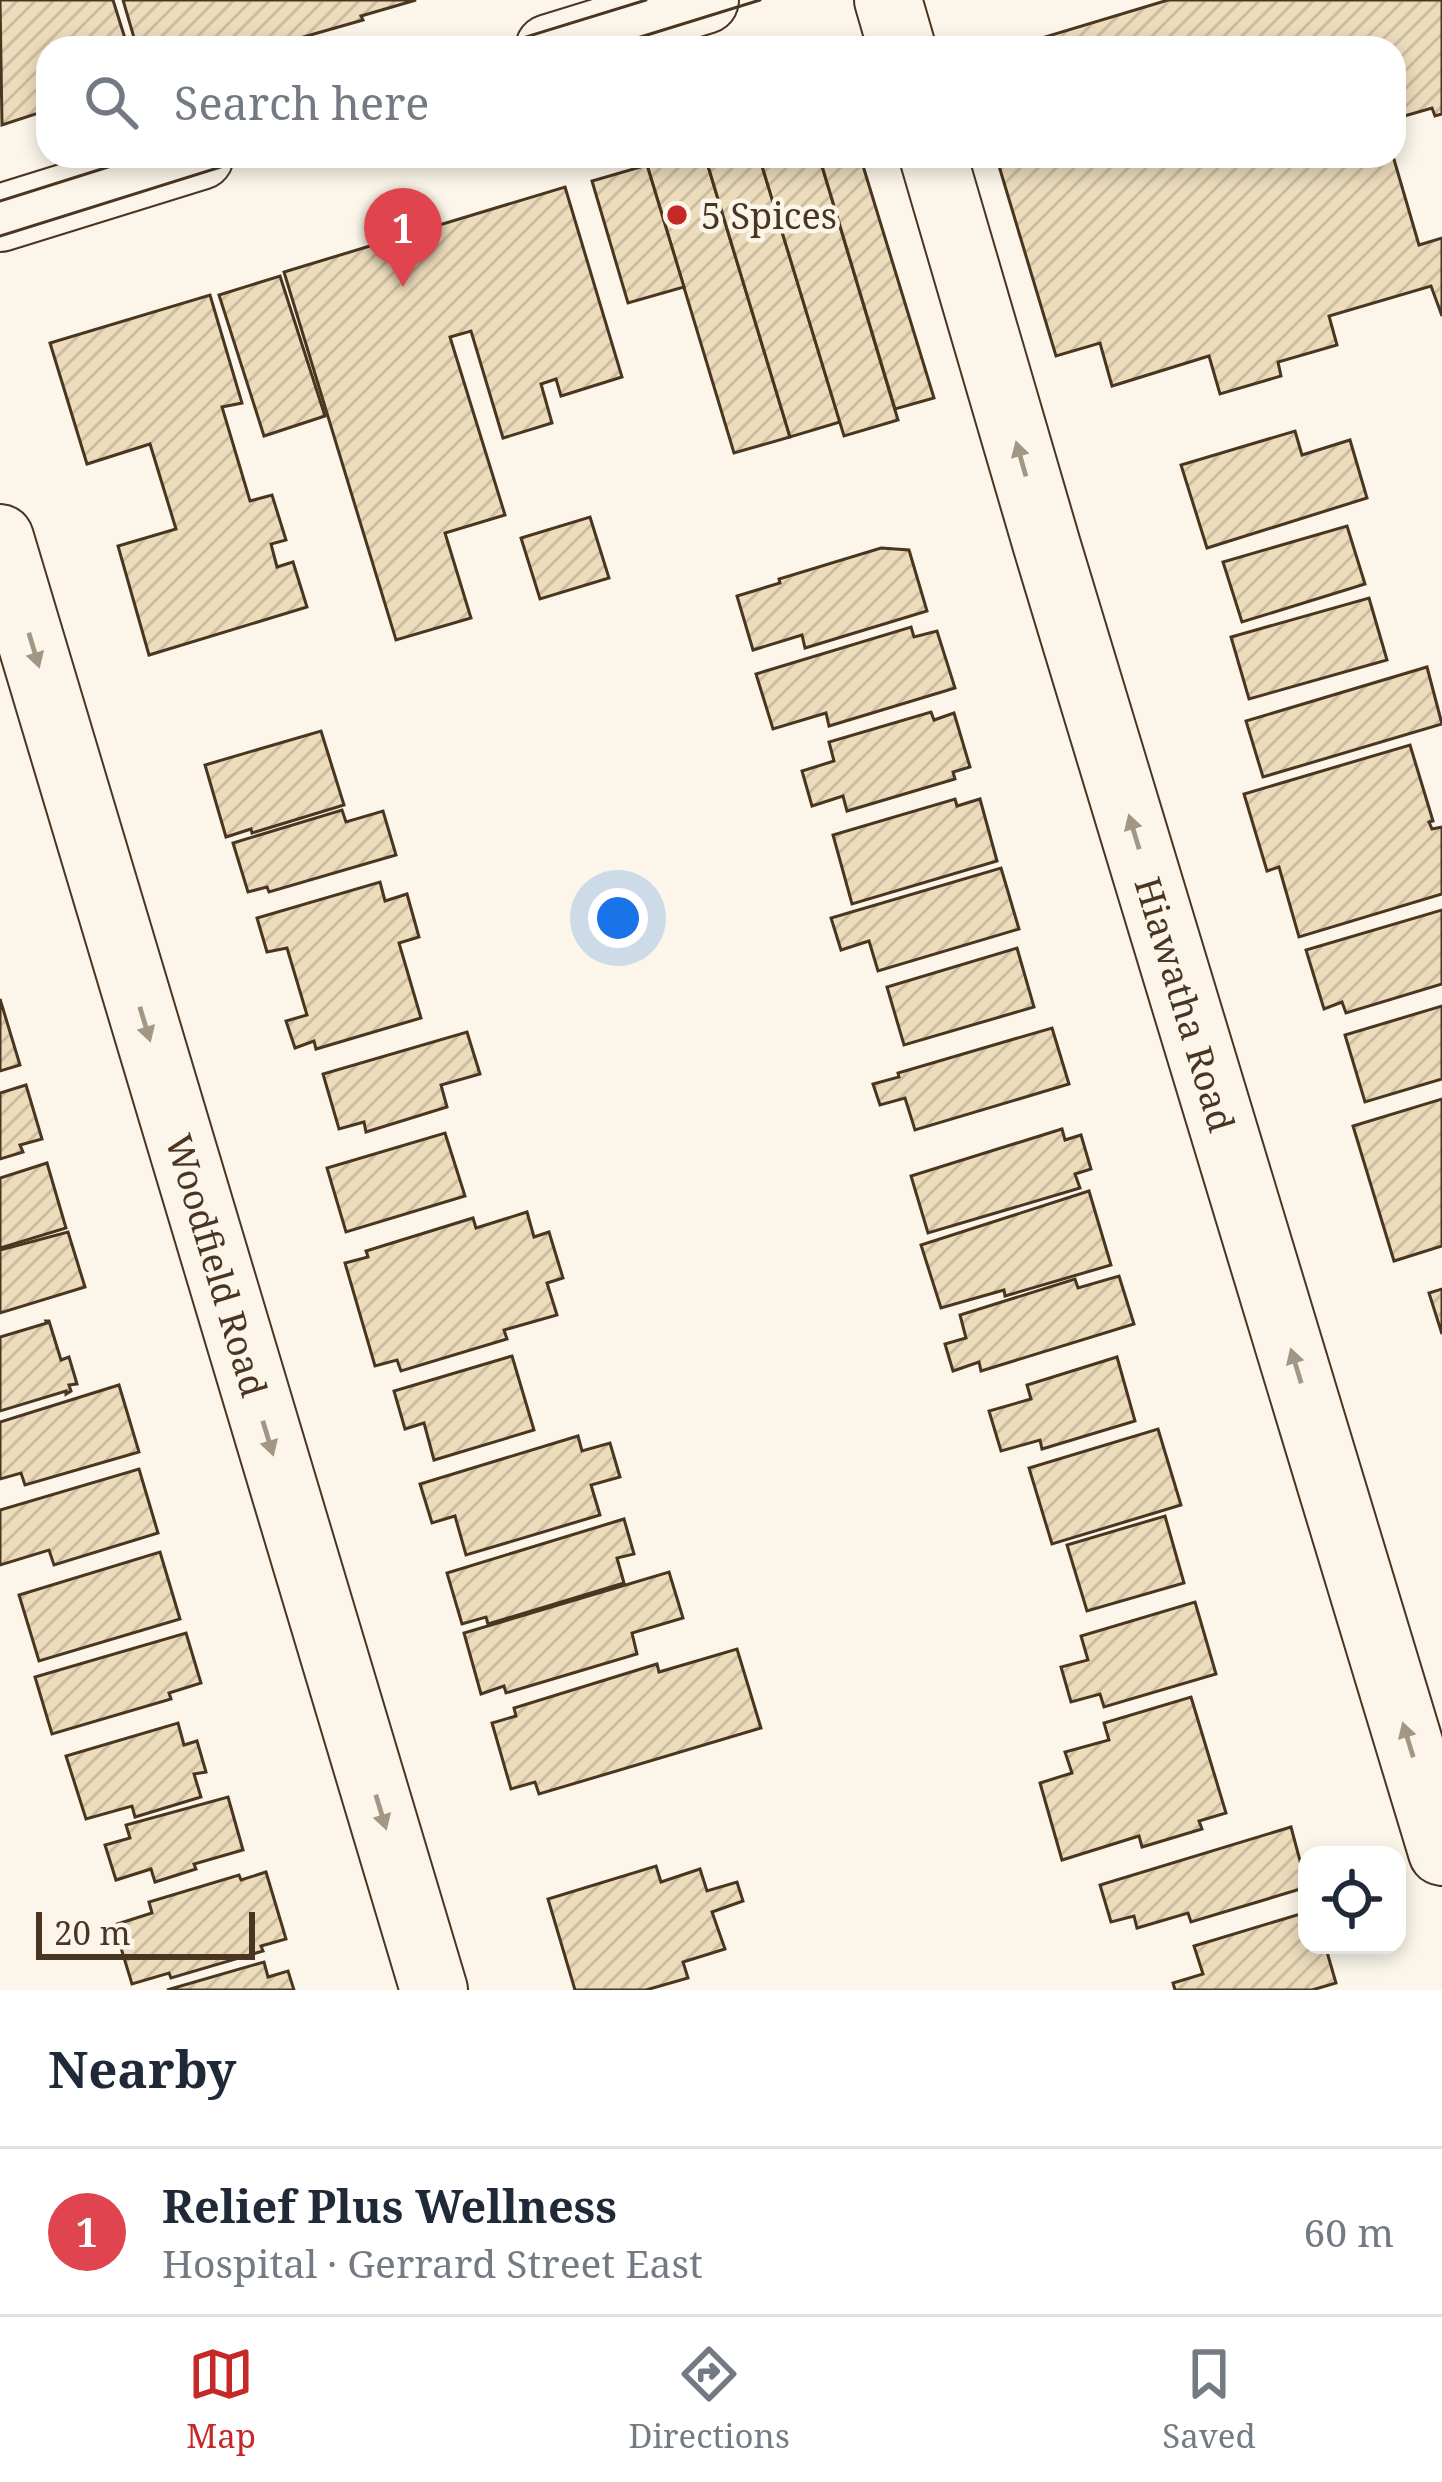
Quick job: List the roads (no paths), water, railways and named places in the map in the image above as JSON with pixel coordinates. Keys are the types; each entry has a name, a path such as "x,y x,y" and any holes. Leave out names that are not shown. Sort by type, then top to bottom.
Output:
{"street":[{"path":"588,36 705,0"},
{"path":"888,0 898,36"},
{"path":"0,218 161,168"},
{"name":"Hiawatha Road","path":"937,168 1442,1852"},
{"name":"Woodfield Road","path":"0,538 434,1990"}],"tram line":[{"path":"529,36 646,0"},
{"path":"644,36 760,0"},
{"path":"0,201 105,168"},
{"path":"0,236 218,168"}],"place":[{"name":"5 Spices","path":"677,215"},
{"name":"Relief Plus Wellness","path":"403,287"}]}
